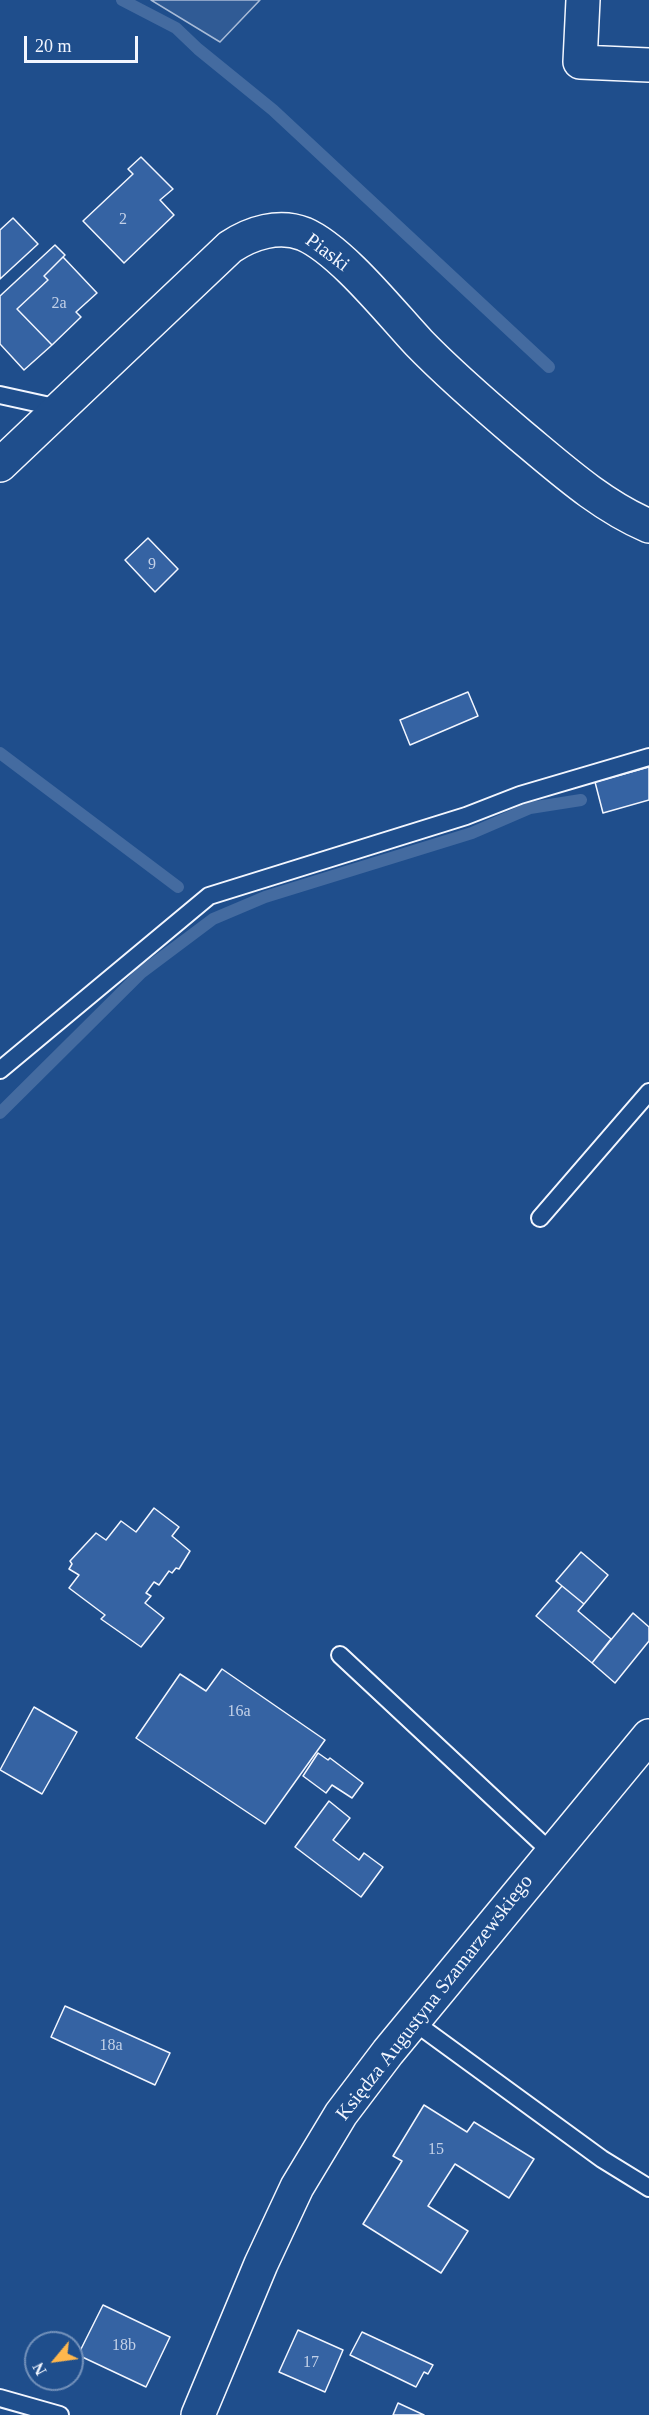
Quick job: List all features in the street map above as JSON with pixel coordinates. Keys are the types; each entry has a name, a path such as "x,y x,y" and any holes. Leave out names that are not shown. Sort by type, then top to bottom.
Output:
{"street":[{"path":"583,0 580,62 649,64"},
{"name":"Piaski","path":"0,465 230,247 264,231 292,231 304,234 344,264 422,346 555,465 609,506 649,526"},
{"name":"Księdza Augustyna Szamarzewskiego","path":"198,2415 261,2265 297,2187 341,2114 551,1852 649,1736"}],"lane":[{"path":"0,395 59,408"},
{"path":"0,1070 209,896 466,816 520,795 649,757"},
{"path":"540,1218 649,1092"},
{"path":"340,1655 551,1852"},
{"path":"414,2022 602,2159 649,2188"},
{"path":"0,2398 60,2415"}],"shaded area":[{"path":"151,0 260,0 220,42"}],"building":[{"path":"141,157 173,189 160,200 174,215 124,263 83,221 133,174 128,169"},
{"path":"13,218 38,244 0,279 0,230"},
{"path":"55,245 65,255 44,276 48,280 17,309 52,345 24,370 0,344 0,296"},
{"path":"63,257 97,293 76,312 81,317 52,345 17,309 48,280 44,276"},
{"path":"148,538 178,569 155,592 125,560"},
{"path":"468,692 478,716 410,745 400,720"},
{"path":"649,767 649,800 603,813 595,782"},
{"path":"154,1508 179,1527 172,1536 190,1551 179,1569 176,1568 172,1573 169,1571 159,1585 154,1582 146,1593 151,1596 145,1603 164,1618 141,1647 101,1619 105,1615 69,1588 79,1575 69,1569 72,1564 70,1561 96,1533 106,1540 121,1521 136,1532"},
{"path":"581,1552 608,1575 584,1604 556,1581"},
{"path":"562,1586 584,1604 578,1611 611,1639 592,1663 536,1616"},
{"path":"633,1613 649,1627 649,1641 615,1683 592,1663"},
{"path":"222,1669 325,1740 265,1824 136,1738 180,1674 206,1691"},
{"path":"34,1707 77,1732 42,1794 0,1770"},
{"path":"318,1753 328,1760 330,1758 363,1783 352,1798 332,1785 326,1793 303,1776"},
{"path":"329,1801 350,1818 333,1840 359,1860 364,1853 383,1867 361,1897 295,1847"},
{"path":"65,2006 170,2053 155,2085 51,2037"},
{"path":"424,2105 467,2132 474,2122 534,2159 509,2198 455,2164 428,2206 468,2231 441,2273 363,2224 402,2161 393,2156"},
{"path":"103,2305 170,2337 146,2387 84,2358 84,2343"},
{"path":"298,2330 343,2350 325,2392 279,2372"},
{"path":"362,2332 433,2365 428,2374 424,2372 416,2387 350,2355"},
{"path":"398,2403 424,2415 393,2415"}],"waterway":[{"path":"122,0 176,28 198,49 273,110 549,367"},
{"path":"0,753 178,887"},
{"path":"0,1113 141,973 213,919 265,897 472,833 530,808 581,800"}]}
